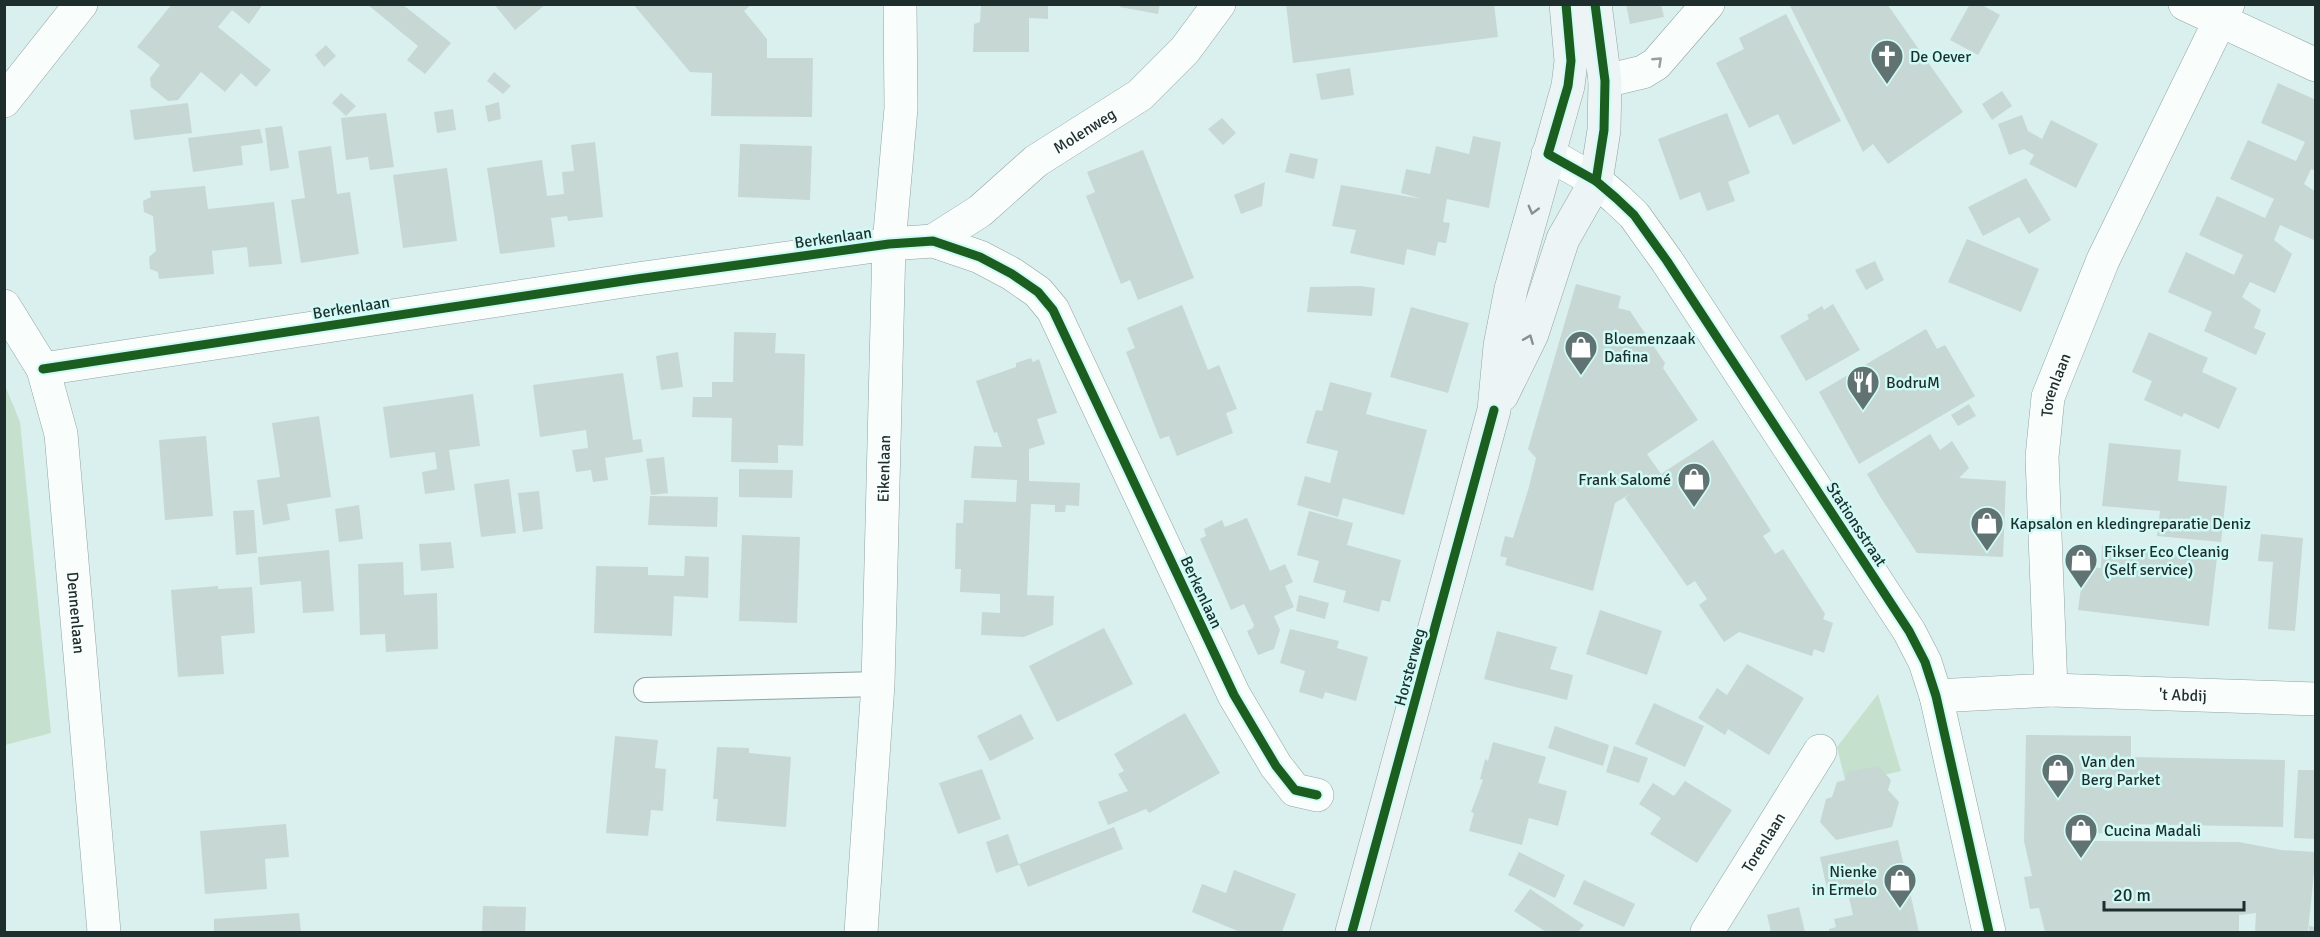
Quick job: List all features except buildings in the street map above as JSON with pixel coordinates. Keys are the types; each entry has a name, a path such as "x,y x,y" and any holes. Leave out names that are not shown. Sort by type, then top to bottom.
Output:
{"main road":[{"path":"1548,154 1568,86 1571,62 1566,4"},
{"path":"1595,4 1605,81 1604,130 1596,181"},
{"name":"Horsterweg","path":"1352,933 1494,410 1500,346 1511,289 1548,154"},
{"name":"Horsterweg","path":"1494,410 1532,334 1563,239 1596,181"}],"street":[{"path":"4,101 81,4"},
{"name":"Eikenlaan","path":"861,933 878,684 889,244 901,108 900,4"},
{"name":"Molenweg","path":"933,241 980,211 1045,155 1140,95 1185,50 1219,4"},
{"path":"1605,81 1643,72 1656,64 1708,4"},
{"path":"2185,4 2224,13 2316,65"},
{"name":"Torenlaan","path":"2051,690 2042,457 2048,397 2103,260 2224,13"},
{"name":"Stationsstraat","path":"1548,154 1596,181 1634,215 1667,261 1909,631 1925,662 1936,696 1989,933"},
{"name":"Berkenlaan","path":"43,369 637,279 889,244 933,241 980,257 1012,274 1038,292 1053,310 1234,695 1276,766 1295,790 1317,795"},
{"name":"Dennenlaan","path":"4,306 43,369 61,434 104,933"},
{"path":"1936,696 2051,690"},
{"name":"'t Abdij","path":"2051,690 2316,699"},
{"name":"Torenlaan","path":"1707,933 1820,751"}],"lane":[{"path":"646,690 878,684"}],"green space":[{"path":"4,383 20,422 51,733 5,745"},
{"path":"1878,694 1901,771 1846,784 1837,747"}],"cycle path":[{"path":"1566,4 1571,61 1568,86 1548,154 1596,181 1634,215 1667,261 1909,631 1925,662 1936,696 1989,932"},
{"path":"1595,4 1605,81 1604,130 1596,181"},
{"path":"43,369 637,279 889,244 933,241 980,257 1012,274 1038,292 1053,310 1234,695 1276,766 1295,790 1317,795"},
{"path":"1352,932 1494,410"}],"place":[{"name":"De Oever","path":"1887,85"},
{"name":"Bloemenzaak Dafina","path":"1581,376"},
{"name":"BodruM","path":"1863,411"},
{"name":"Frank Salomé","path":"1694,508"},
{"name":"Kapsalon en kledingreparatie Deniz","path":"1987,552"},
{"name":"Fikser Eco Cleanig (Self service)","path":"2081,589"},
{"name":"Van den Berg Parket","path":"2058,799"},
{"name":"Cucina Madali","path":"2081,859"},
{"name":"Nienke in Ermelo","path":"1900,909"}]}
